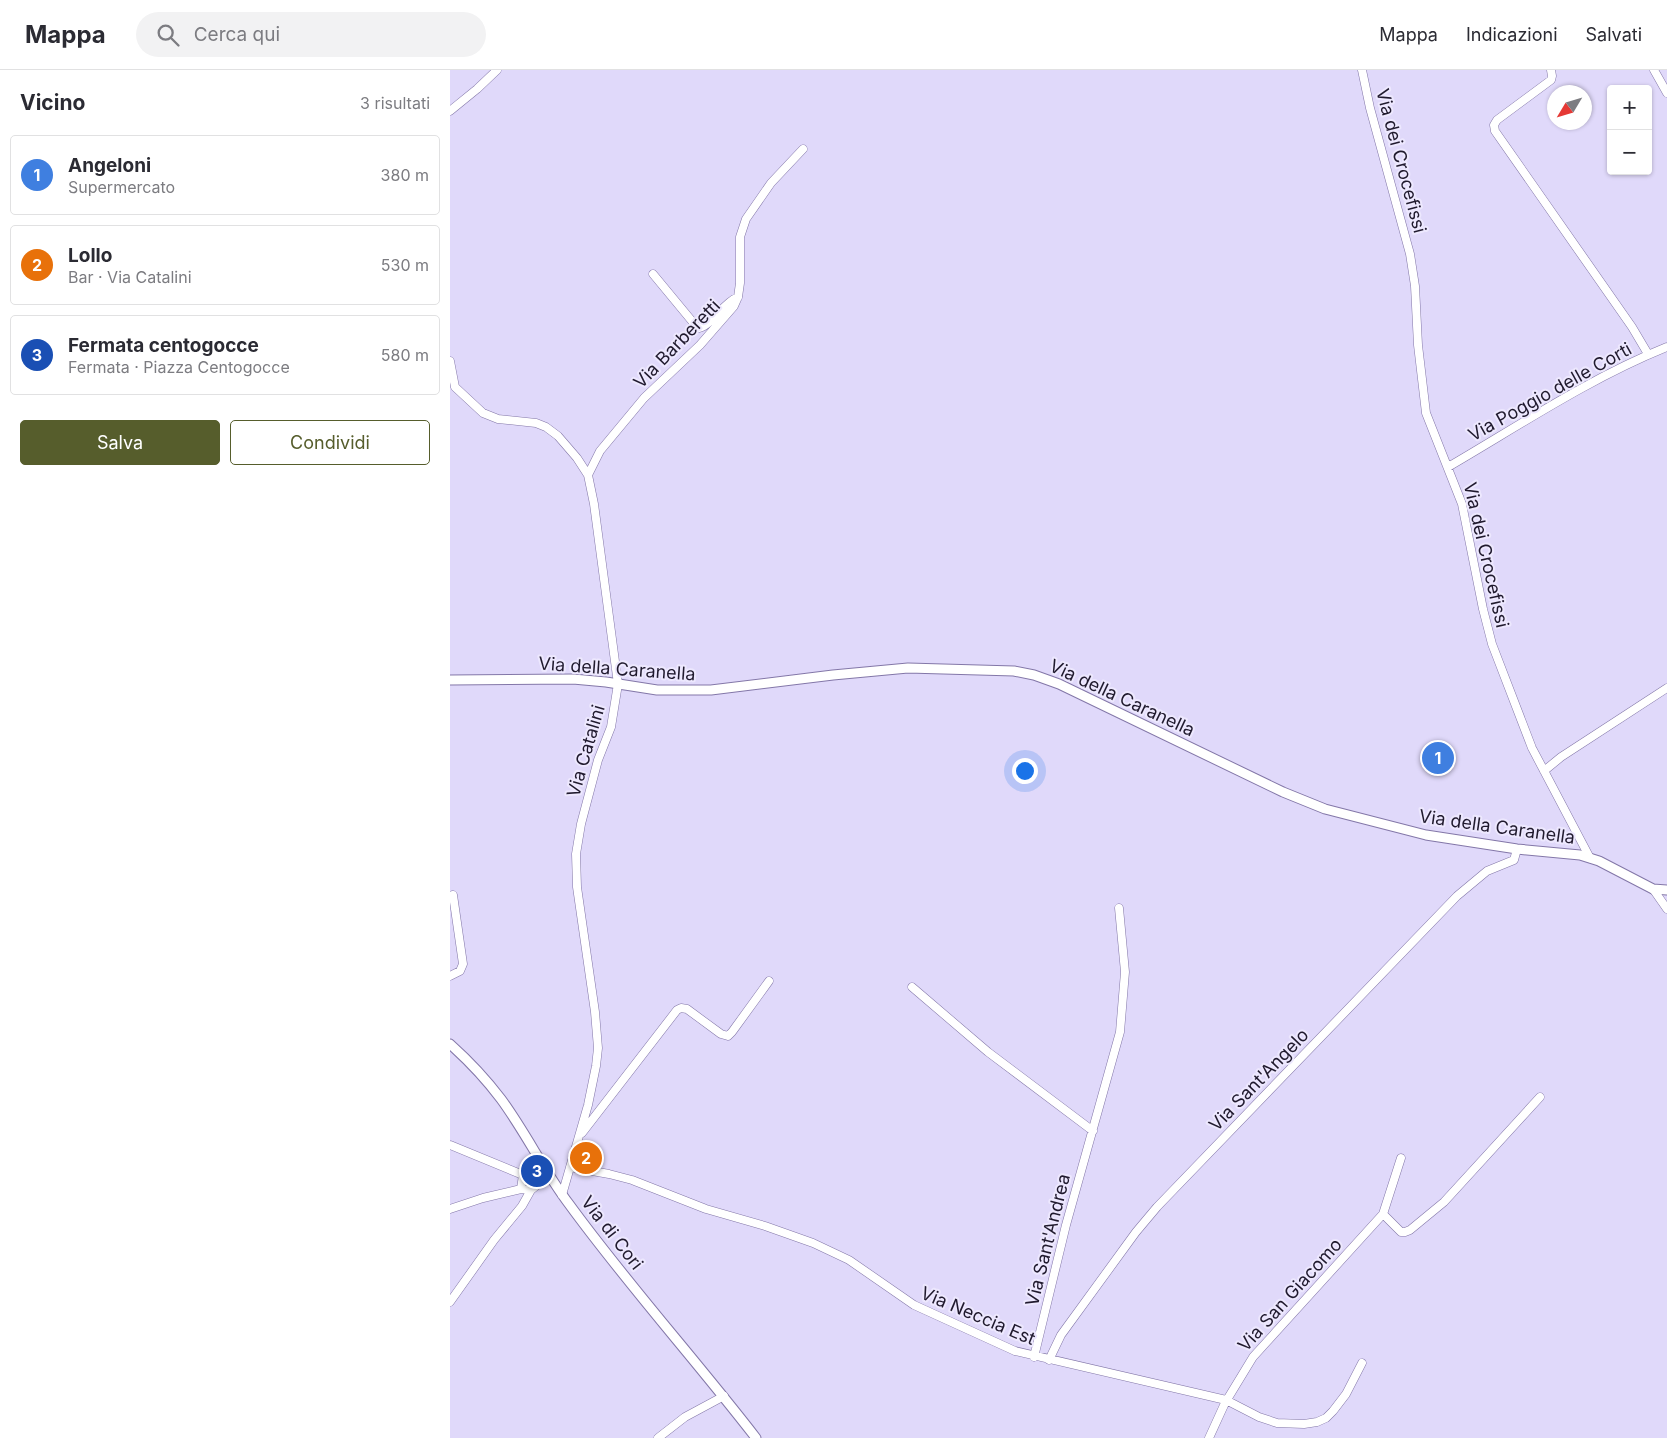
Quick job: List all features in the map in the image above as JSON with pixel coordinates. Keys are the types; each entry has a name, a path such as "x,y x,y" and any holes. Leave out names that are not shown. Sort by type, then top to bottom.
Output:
{"main road":[{"name":"Via della Caranella","path":"450,680 569,678 657,690 697,691 895,668 977,669 1026,673 1056,682 1263,783 1315,805 1414,833 1590,858 1654,889 1667,890"},
{"name":"Via di Cori","path":"450,1044 477,1070 492,1088 562,1195 638,1293 724,1396 756,1438"}],"street":[{"path":"450,111 497,70"},
{"name":"Via dei Crocefissi","path":"1362,70 1370,108 1410,254 1416,292 1418,339 1426,413 1465,514 1485,618 1492,644 1526,734 1590,858"},
{"path":"1551,70 1551,80 1497,120 1494,125 1495,129 1632,327 1648,354"},
{"path":"1654,70 1667,93"},
{"name":"Via Barberetti","path":"588,475 598,455 624,422 653,389 710,334 732,309 738,297 740,283 740,239 746,219 771,182 803,149"},
{"path":"653,274 699,328 706,326 724,306 738,297"},
{"name":"Via Poggio delle Corti","path":"1448,467 1597,380 1648,354 1667,347"},
{"name":"Via Catalini","path":"450,361 453,386 479,410 489,417 498,420 530,422 548,428 575,456 588,475 618,684 611,727 602,749 580,830 576,860 576,887 595,1008 598,1043 594,1078 562,1195"},
{"path":"1544,771 1561,756 1667,688"},
{"name":"Via Sant'Angelo","path":"1049,1360 1061,1335 1136,1232 1157,1207 1461,893 1490,869 1514,860 1517,849"},
{"path":"1654,889 1667,909"},
{"path":"450,976 460,971 463,964 452,895"},
{"name":"Via Sant'Andrea","path":"1034,1357 1066,1225 1115,1054 1122,1019 1126,972 1119,908"},
{"path":"579,1136 677,1010 681,1008 687,1009 721,1034 728,1036 769,981"},
{"path":"912,987 988,1052 1093,1131"},
{"path":"1383,1214 1401,1232 1410,1230 1444,1202 1540,1098"},
{"path":"450,1145 523,1175"},
{"name":"Via San Giacomo","path":"1209,1438 1226,1400 1253,1356 1383,1214 1401,1158"},
{"path":"521,1188 523,1175 542,1162"},
{"name":"Via Neccia Est","path":"570,1168 609,1174 632,1180 706,1209 766,1226 813,1243 849,1260 914,1305 1004,1347 1034,1357 1226,1400 1259,1417 1277,1423 1317,1422 1328,1416 1340,1403 1362,1363"},
{"path":"450,1302 494,1240 522,1206 530,1190 550,1175"},
{"path":"450,1209 521,1188 530,1190"},
{"path":"450,1287 456,1294"},
{"path":"658,1438 686,1417 724,1396"}],"place":[{"name":"Angeloni","path":"1438,758"},
{"name":"Lollo","path":"586,1158"},
{"name":"Fermata centogocce","path":"537,1171"}]}
